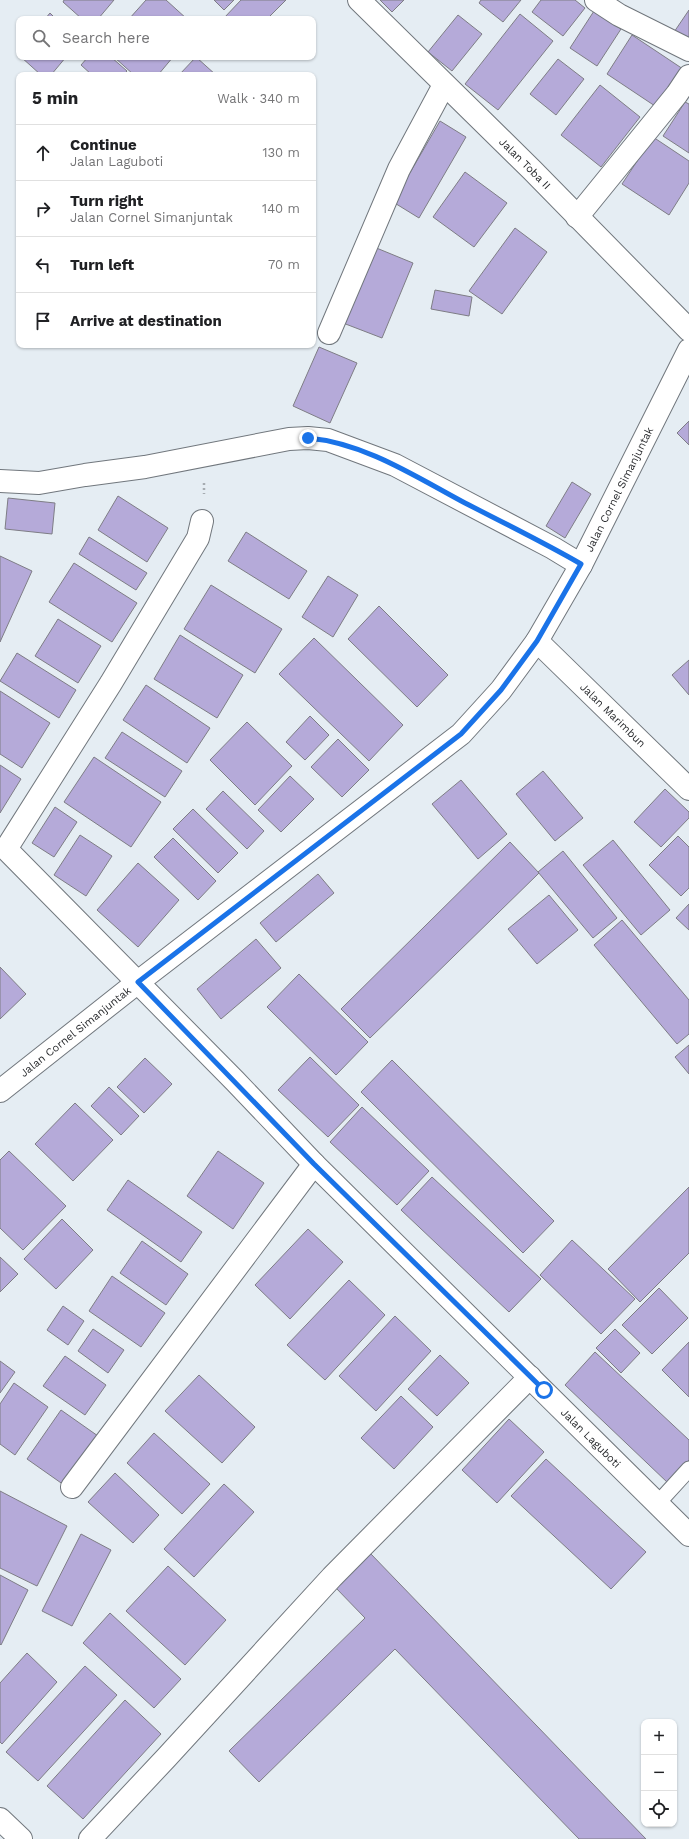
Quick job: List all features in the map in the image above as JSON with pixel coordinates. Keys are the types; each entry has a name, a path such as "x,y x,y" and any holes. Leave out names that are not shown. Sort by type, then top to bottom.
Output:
{"street":[{"name":"Jalan Toba II","path":"359,0 578,217 689,330"},
{"path":"596,0 619,15 666,40 689,50"},
{"path":"578,217 677,94 689,76"},
{"path":"329,333 399,169 444,85"},
{"name":"Jalan Cornel Simanjuntak","path":"0,1091 138,982 461,734 501,690 537,641 581,564 689,350"},
{"path":"0,481 39,483 85,474 145,467 289,439 308,438 328,440 395,465 581,564"},
{"path":"3,846 111,683 198,538 202,521"},
{"name":"Jalan Marimbun","path":"537,641 689,789"},
{"name":"Jalan Laguboti","path":"3,846 138,982 314,1164 689,1535"},
{"path":"72,1487 314,1164"},
{"path":"90,1839 332,1577 530,1377"},
{"path":"0,1819 21,1839"}],"lane":[{"path":"658,1503 689,1469"}],"path":[{"path":"202,521 204,506 204,456"}],"building":[{"path":"64,0 114,0 101,16 79,16 63,2"},
{"path":"146,0 166,0 184,16 132,16"},
{"path":"214,0 234,0 224,10"},
{"path":"241,0 286,0 270,16 226,16"},
{"path":"380,0 404,0 392,12"},
{"path":"481,0 521,0 503,22 479,3"},
{"path":"541,0 575,0 585,8 563,36 532,12"},
{"path":"689,10 689,46 672,35"},
{"path":"594,11 621,29 597,66 570,48"},
{"path":"520,14 553,41 498,110 465,84"},
{"path":"458,15 482,34 452,71 428,52"},
{"path":"632,35 683,69 658,108 607,74"},
{"path":"558,59 584,79 556,115 530,94"},
{"path":"24,60 64,60 54,72 38,72"},
{"path":"85,60 114,60 127,71 89,72 81,65"},
{"path":"117,60 170,60 160,72 131,72"},
{"path":"193,60 199,60 213,72 182,72"},
{"path":"600,85 640,117 601,167 561,135"},
{"path":"685,102 689,104 689,153 663,136"},
{"path":"440,121 466,137 419,218 393,202"},
{"path":"653,137 689,161 689,183 669,215 622,184"},
{"path":"465,172 507,203 474,247 433,217"},
{"path":"515,228 547,252 502,314 469,291"},
{"path":"374,247 413,263 382,338 343,323"},
{"path":"435,290 472,297 469,316 431,309"},
{"path":"319,347 357,363 330,423 293,406"},
{"path":"689,421 689,445 677,433"},
{"path":"572,482 591,494 565,538 546,526"},
{"path":"118,496 168,528 147,562 98,530"},
{"path":"8,498 55,503 52,534 5,529"},
{"path":"246,532 307,571 289,599 228,561"},
{"path":"89,537 147,573 136,590 79,554"},
{"path":"0,556 32,571 0,642"},
{"path":"74,563 137,603 112,642 49,602"},
{"path":"328,576 358,595 333,637 302,617"},
{"path":"211,585 282,629 255,673 184,629"},
{"path":"379,606 448,675 417,707 348,639"},
{"path":"58,619 101,646 78,683 35,656"},
{"path":"180,635 243,675 217,718 154,679"},
{"path":"314,638 403,725 369,761 279,674"},
{"path":"17,653 76,690 59,718 0,681"},
{"path":"689,660 689,695 672,675"},
{"path":"146,685 210,728 187,763 123,720"},
{"path":"0,691 50,723 22,768 0,754"},
{"path":"310,716 329,735 305,760 286,742"},
{"path":"247,722 292,766 255,805 210,760"},
{"path":"122,732 182,771 165,797 105,758"},
{"path":"338,739 369,770 342,797 311,767"},
{"path":"94,757 161,802 131,847 64,802"},
{"path":"0,765 21,779 0,813"},
{"path":"543,771 583,818 555,841 516,794"},
{"path":"290,776 314,799 281,832 258,810"},
{"path":"461,780 507,834 478,859 432,804"},
{"path":"665,789 689,812 689,818 661,847 634,822"},
{"path":"223,791 264,831 247,849 206,809"},
{"path":"55,807 77,822 54,857 32,843"},
{"path":"193,809 238,853 218,873 173,829"},
{"path":"80,835 112,856 86,896 54,875"},
{"path":"678,836 689,847 689,888 681,896 649,865"},
{"path":"173,838 216,881 198,900 154,857"},
{"path":"613,840 670,910 641,935 583,865"},
{"path":"510,842 539,873 370,1038 341,1009"},
{"path":"563,851 617,918 593,938 538,872"},
{"path":"138,863 179,900 138,947 97,910"},
{"path":"318,874 334,893 276,942 260,923"},
{"path":"549,895 578,930 537,964 508,929"},
{"path":"689,904 689,930 676,918"},
{"path":"622,920 689,1000 689,1034 677,1044 594,945"},
{"path":"256,939 281,968 221,1019 197,989"},
{"path":"0,967 26,994 0,1019"},
{"path":"299,974 368,1042 336,1075 267,1007"},
{"path":"689,1045 689,1074 675,1057"},
{"path":"310,1057 359,1105 328,1137 278,1090"},
{"path":"145,1058 172,1084 144,1113 117,1087"},
{"path":"392,1060 554,1221 523,1253 361,1092"},
{"path":"109,1087 139,1116 121,1135 91,1106"},
{"path":"75,1103 113,1140 73,1181 35,1144"},
{"path":"362,1107 429,1171 397,1205 330,1142"},
{"path":"9,1151 66,1206 23,1250 0,1228 0,1160"},
{"path":"218,1151 264,1183 233,1229 187,1196"},
{"path":"432,1177 541,1279 509,1312 401,1210"},
{"path":"128,1180 202,1232 181,1262 107,1210"},
{"path":"689,1187 689,1253 640,1302 608,1269"},
{"path":"62,1219 93,1250 56,1289 24,1259"},
{"path":"308,1229 343,1262 290,1319 255,1285"},
{"path":"572,1240 635,1299 601,1334 540,1275"},
{"path":"142,1241 188,1274 166,1305 120,1273"},
{"path":"0,1257 18,1274 0,1292"},
{"path":"112,1276 165,1313 141,1347 89,1311"},
{"path":"349,1280 385,1315 325,1380 287,1345"},
{"path":"659,1288 688,1318 652,1354 622,1325"},
{"path":"63,1306 84,1321 68,1345 47,1330"},
{"path":"395,1316 431,1351 376,1411 339,1376"},
{"path":"93,1329 124,1350 108,1373 78,1351"},
{"path":"615,1329 640,1353 621,1373 596,1348"},
{"path":"689,1342 689,1397 662,1370"},
{"path":"595,1352 689,1440 689,1460 668,1483 565,1385"},
{"path":"440,1355 469,1383 437,1416 408,1389"},
{"path":"65,1356 106,1385 85,1415 43,1386"},
{"path":"0,1361 15,1372 0,1393"},
{"path":"199,1375 255,1427 222,1463 165,1411"},
{"path":"14,1383 48,1407 15,1455 0,1444 0,1404"},
{"path":"401,1396 433,1427 394,1469 361,1438"},
{"path":"61,1410 98,1436 64,1485 27,1459"},
{"path":"509,1419 544,1452 497,1503 462,1470"},
{"path":"154,1433 210,1484 182,1514 127,1463"},
{"path":"546,1459 646,1552 611,1589 511,1496"},
{"path":"115,1473 159,1515 133,1543 88,1502"},
{"path":"224,1484 254,1512 194,1577 164,1549"},
{"path":"0,1491 67,1526 37,1586 0,1568"},
{"path":"81,1534 111,1550 72,1626 42,1611"},
{"path":"370,1553 646,1839 579,1839 395,1649 259,1782 229,1751 365,1618 335,1587"},
{"path":"168,1566 226,1620 185,1665 126,1611"},
{"path":"0,1575 28,1590 1,1645 0,1644"},
{"path":"110,1613 181,1679 154,1708 83,1643"},
{"path":"27,1653 57,1682 2,1744 0,1742 0,1683"},
{"path":"85,1666 117,1695 38,1781 6,1752"},
{"path":"125,1700 161,1734 83,1819 47,1786"}],"route":[{"path":"308,438 328,440 341,444 395,465 581,564 537,641 501,690 461,734 294,864 138,982 314,1164 544,1390"}]}
